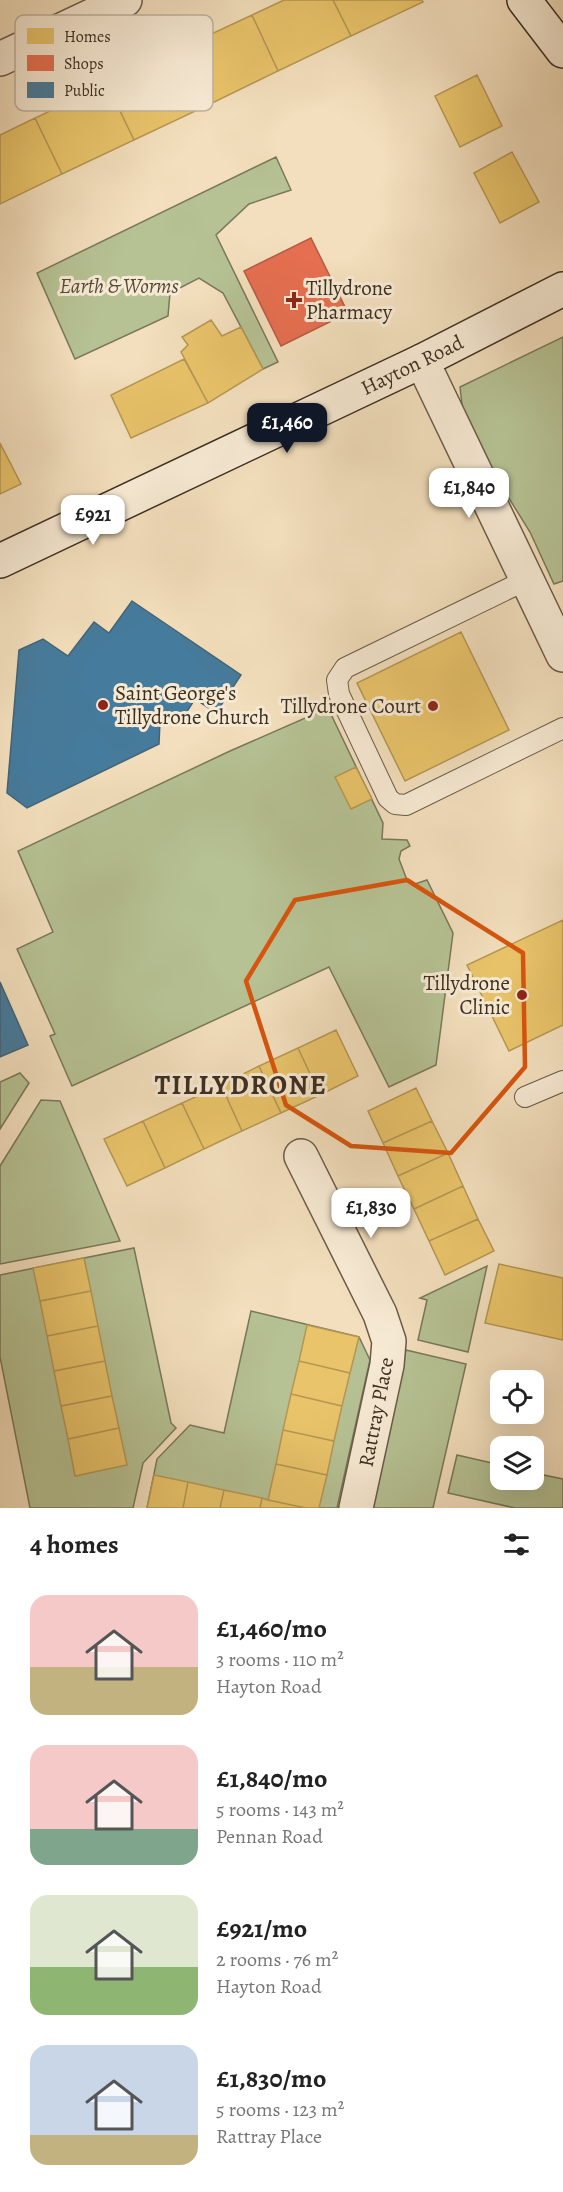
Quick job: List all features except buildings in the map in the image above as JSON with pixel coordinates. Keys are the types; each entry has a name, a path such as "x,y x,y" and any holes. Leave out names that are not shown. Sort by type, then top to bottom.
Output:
{"street":[{"path":"93,15 125,0"},
{"path":"524,0 563,51"},
{"path":"0,59 15,52"},
{"name":"Hayton Road","path":"0,561 422,361 563,289"},
{"path":"422,361 563,655"},
{"name":"Rattray Place","path":"301,1156 384,1322 389,1341 387,1365 356,1508"}],"lane":[{"path":"526,580 345,668 337,680 339,694 388,798 395,804 406,805 563,728"},
{"path":"525,1096 563,1081"}],"highlighted area":[{"path":"407,880 523,953 525,1067 451,1153 351,1146 286,1105 246,981 295,900"}],"green space":[{"name":"Earth & Worms","path":"276,157 291,190 249,204 216,235 278,362 263,369 223,293 199,278 170,293 168,316 75,359 37,273"},
{"path":"563,337 563,581 554,584 530,532 492,471 463,413 460,387"},
{"path":"328,708 383,823 382,839 407,840 410,846 401,851 399,859 407,880 412,885 427,880 453,933 436,1065 389,1087 329,967 72,1086 50,1036 55,1034 17,949 53,932 18,851 230,751"},
{"path":"20,1073 29,1083 0,1129 0,1082"},
{"path":"41,1100 60,1101 120,1241 0,1264 0,1166"},
{"path":"134,1248 171,1423 176,1428 143,1463 133,1508 30,1508 0,1357 0,1275"},
{"path":"487,1266 468,1352 418,1340 427,1300 420,1298"},
{"path":"251,1311 359,1337 370,1360 337,1508 147,1508 157,1459 190,1425 224,1433"},
{"path":"406,1350 466,1364 433,1508 371,1508"},
{"path":"457,1455 490,1462 490,1490 544,1490 544,1475 563,1479 563,1508 515,1508 448,1493"}],"place":[{"name":"Tillydrone Pharmacy","path":"294,300"},
{"name":"Saint George's Tillydrone Church","path":"103,705"},
{"name":"Tillydrone Court","path":"433,706"},
{"name":"Tillydrone Clinic","path":"522,995"}],"district":[{"name":"TILLYDRONE","path":"241,1085"}]}
